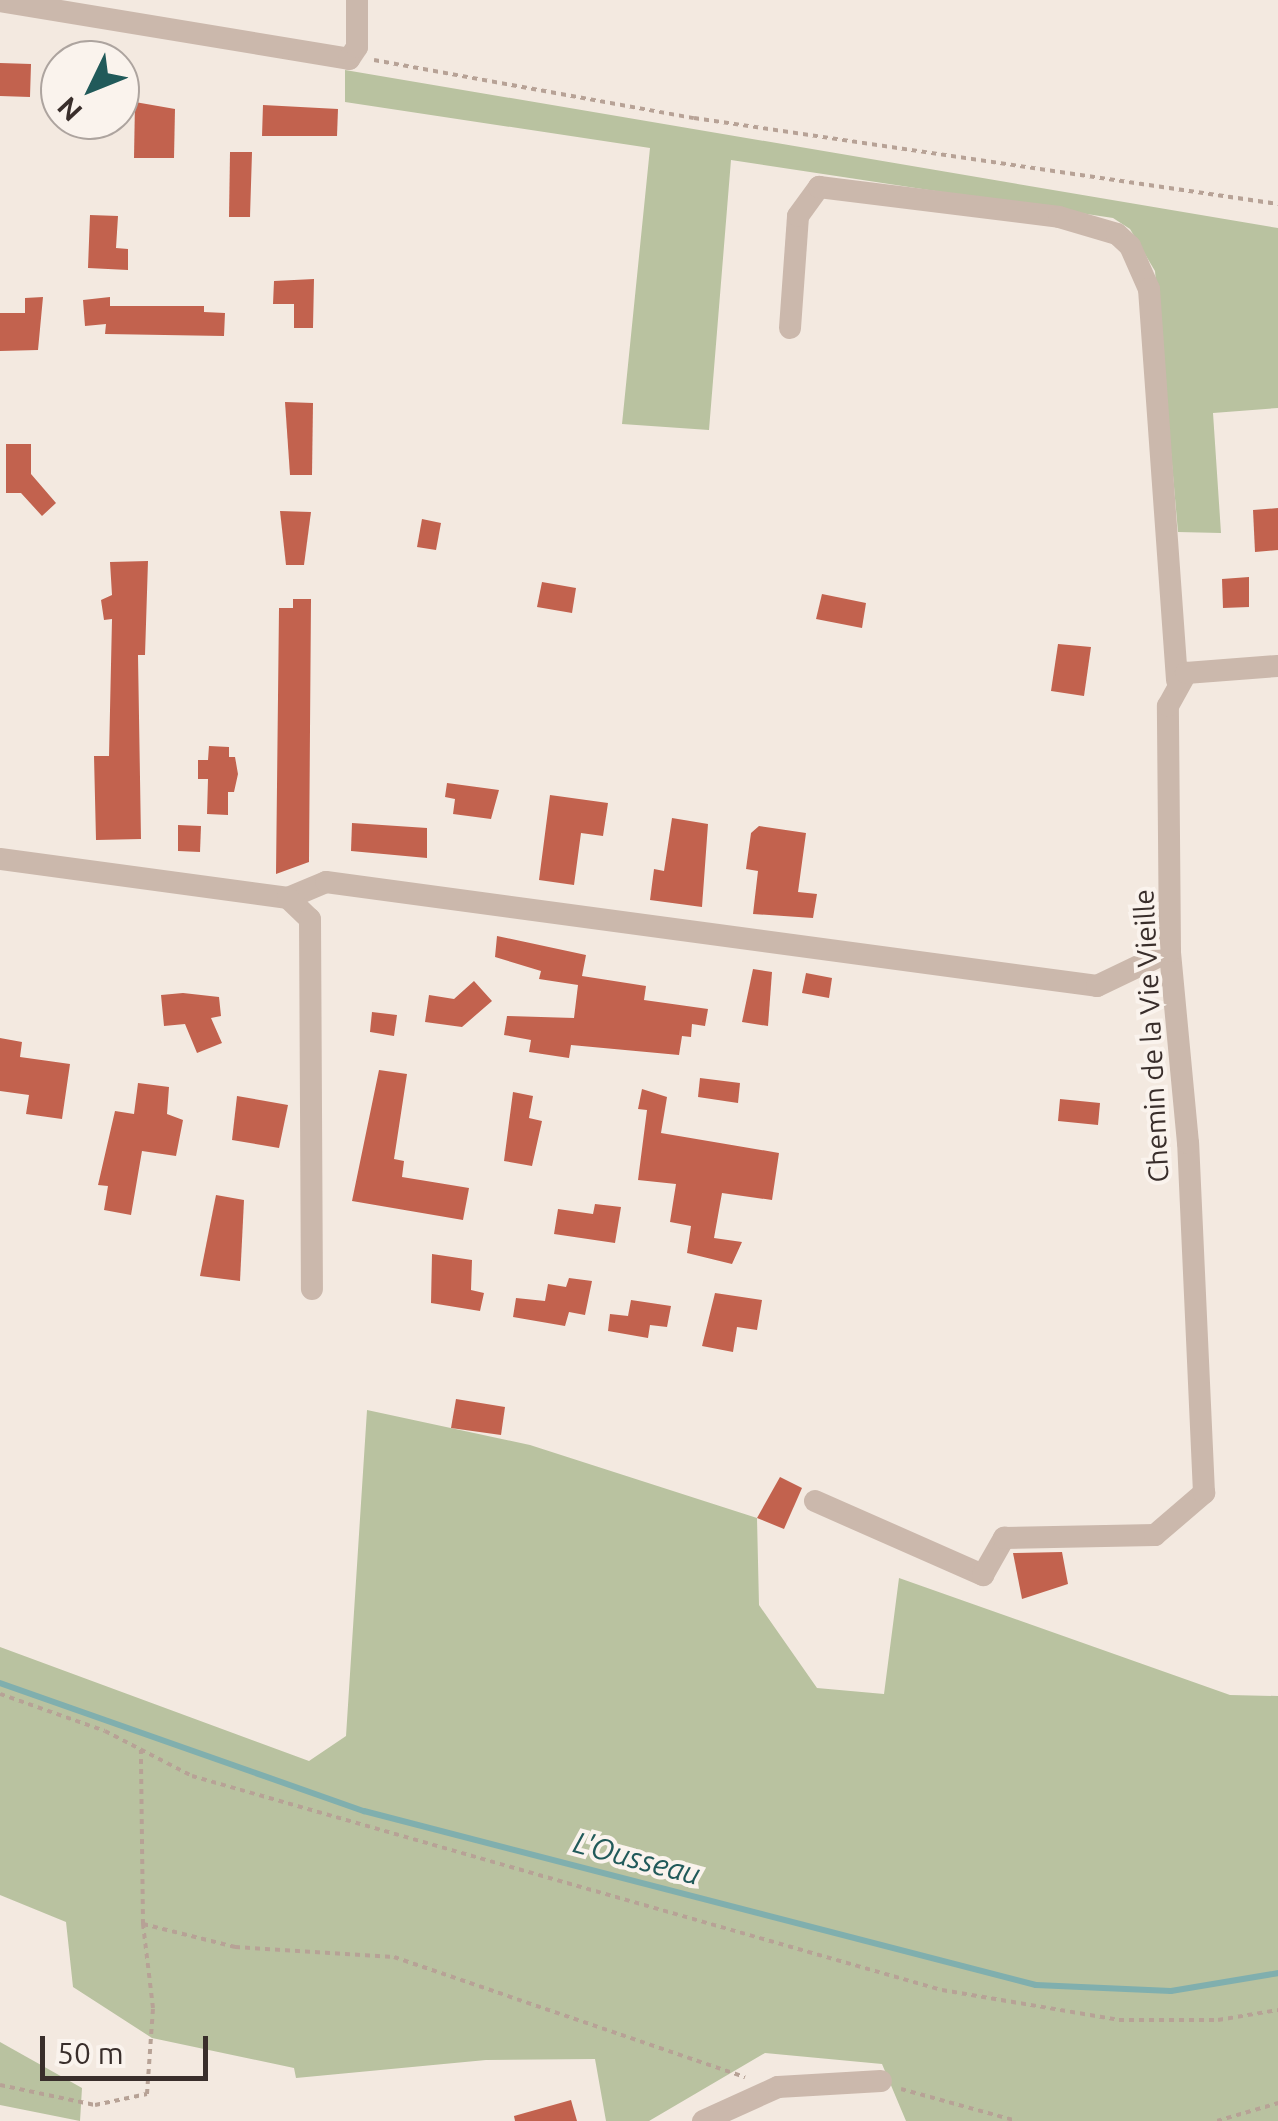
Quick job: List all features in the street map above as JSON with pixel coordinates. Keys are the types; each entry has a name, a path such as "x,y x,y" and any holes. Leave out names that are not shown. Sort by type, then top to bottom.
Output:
{"street":[{"path":"0,1 349,59 357,47 357,0"},
{"name":"Chemin de la Vie Vieille","path":"790,328 798,216 819,187 1059,217 1116,234 1130,246 1149,288 1177,680 1168,706 1170,952 1188,1143 1204,1493 1154,1535 1004,1538 983,1575 815,1502"},
{"path":"1177,680 1198,670 1278,666"},
{"path":"0,859 288,898 326,882 1098,986 1170,952"},
{"path":"288,898 310,919 312,1289"},
{"path":"704,2121 778,2087 881,2082"}],"path":[{"path":"381,61 712,121 1278,204"},
{"path":"0,1694 142,1750 192,1776 942,1990 1119,2020 1218,2020 1278,2010"},
{"path":"0,2084 95,2106 147,2094 153,1994 143,1924 142,1750"},
{"path":"143,1924 235,1947 394,1957 778,2087"},
{"path":"881,2082 1017,2121"},
{"path":"1217,2121 1278,2103"}],"green space":[{"path":"345,70 1278,228 1278,408 1213,413 1221,533 1178,532 1155,271 1130,229 1113,218 731,160 709,430 622,424 650,148 345,102"},
{"path":"367,1410 530,1445 757,1518 759,1605 817,1688 884,1694 899,1578 1230,1695 1278,1696 1278,2121 906,2121 882,2064 765,2053 649,2121 606,2121 595,2059 486,2060 296,2078 294,2068 152,2038 73,1987 66,1922 0,1895 0,1647 309,1761 346,1736"},
{"path":"0,2042 82,2088 80,2121 0,2105"}],"building":[{"path":"0,63 31,64 30,97 0,96"},
{"path":"140,103 175,109 174,158 134,158 134,140 140,140"},
{"path":"263,105 338,109 337,136 262,136"},
{"path":"230,152 252,152 250,217 229,217"},
{"path":"90,215 118,216 116,248 128,249 128,270 88,268"},
{"path":"314,279 313,328 294,328 294,304 273,304 274,281"},
{"path":"43,297 38,350 0,351 0,313 25,313 25,298"},
{"path":"110,297 110,306 204,306 204,312 225,313 224,336 105,334 106,324 85,326 83,300"},
{"path":"285,402 313,403 312,475 290,475"},
{"path":"6,444 31,444 31,474 56,503 42,516 21,493 6,493"},
{"path":"1278,508 1278,550 1255,552 1253,510"},
{"path":"280,511 311,512 304,565 286,565"},
{"path":"422,519 441,523 436,550 417,547"},
{"path":"148,561 145,655 138,655 141,839 96,840 94,756 109,756 112,619 104,620 101,600 112,595 110,562"},
{"path":"1249,577 1249,607 1223,608 1222,579"},
{"path":"542,582 576,588 572,613 537,607"},
{"path":"822,594 866,603 862,628 816,619"},
{"path":"293,599 311,599 309,862 276,874 279,608 293,608"},
{"path":"1058,644 1091,647 1084,696 1051,691"},
{"path":"209,746 229,747 229,757 235,757 238,774 234,792 228,792 228,815 207,814 208,779 198,779 198,760 208,760"},
{"path":"447,783 499,790 491,819 453,814 455,799 445,797"},
{"path":"550,795 608,803 603,836 581,833 574,885 539,880"},
{"path":"672,818 708,824 702,907 650,900 654,869 664,871"},
{"path":"352,823 427,828 427,858 351,851"},
{"path":"178,825 201,826 200,852 178,851"},
{"path":"759,826 806,833 798,892 817,894 813,918 753,914 758,871 746,869 751,833"},
{"path":"497,936 586,955 582,976 646,986 644,1000 708,1009 705,1026 692,1024 691,1037 682,1036 679,1055 571,1045 569,1058 529,1052 531,1040 504,1035 507,1016 574,1018 578,985 539,979 541,971 495,957"},
{"path":"753,969 772,972 768,1026 742,1022"},
{"path":"806,973 832,978 829,998 802,993"},
{"path":"474,981 492,1001 462,1027 425,1022 429,995 454,999"},
{"path":"161,995 219,997 221,1016 211,1018 222,1043 197,1053 185,1024 164,1026"},
{"path":"372,1012 397,1015 394,1036 370,1032"},
{"path":"0,1038 22,1042 20,1057 70,1064 62,1119 26,1114 29,1095 0,1091"},
{"path":"379,1070 407,1074 394,1159 404,1161 402,1177 469,1188 463,1220 352,1201"},
{"path":"700,1078 740,1083 738,1103 698,1097"},
{"path":"138,1083 169,1087 167,1114 183,1120 176,1156 142,1151 131,1215 104,1210 108,1186 98,1185 115,1111 134,1114"},
{"path":"642,1089 667,1097 661,1133 779,1153 772,1200 722,1193 714,1238 742,1242 732,1264 687,1253 691,1226 670,1222 676,1184 638,1180 647,1110 638,1109"},
{"path":"513,1092 533,1096 529,1118 542,1121 532,1166 504,1161"},
{"path":"237,1096 288,1105 279,1148 232,1140"},
{"path":"1060,1099 1100,1103 1098,1125 1058,1121"},
{"path":"216,1195 244,1200 240,1281 200,1276"},
{"path":"595,1204 621,1207 615,1243 554,1234 558,1209 593,1214"},
{"path":"432,1254 472,1260 471,1290 484,1293 480,1311 431,1303"},
{"path":"569,1278 592,1281 585,1315 569,1312 565,1326 513,1317 516,1298 545,1301 548,1284 566,1287"},
{"path":"715,1293 762,1300 757,1330 737,1327 733,1352 702,1346"},
{"path":"631,1300 671,1306 667,1327 650,1325 648,1338 608,1331 610,1314 628,1316"},
{"path":"456,1399 505,1407 501,1435 451,1428"},
{"path":"780,1477 802,1488 784,1529 757,1518"},
{"path":"1062,1552 1068,1584 1022,1599 1013,1553"},
{"path":"571,2100 577,2121 515,2121 514,2116"}],"waterway":[{"name":"L'Ousseau","path":"0,1683 364,1811 1036,1985 1171,1991 1278,1973"}]}
